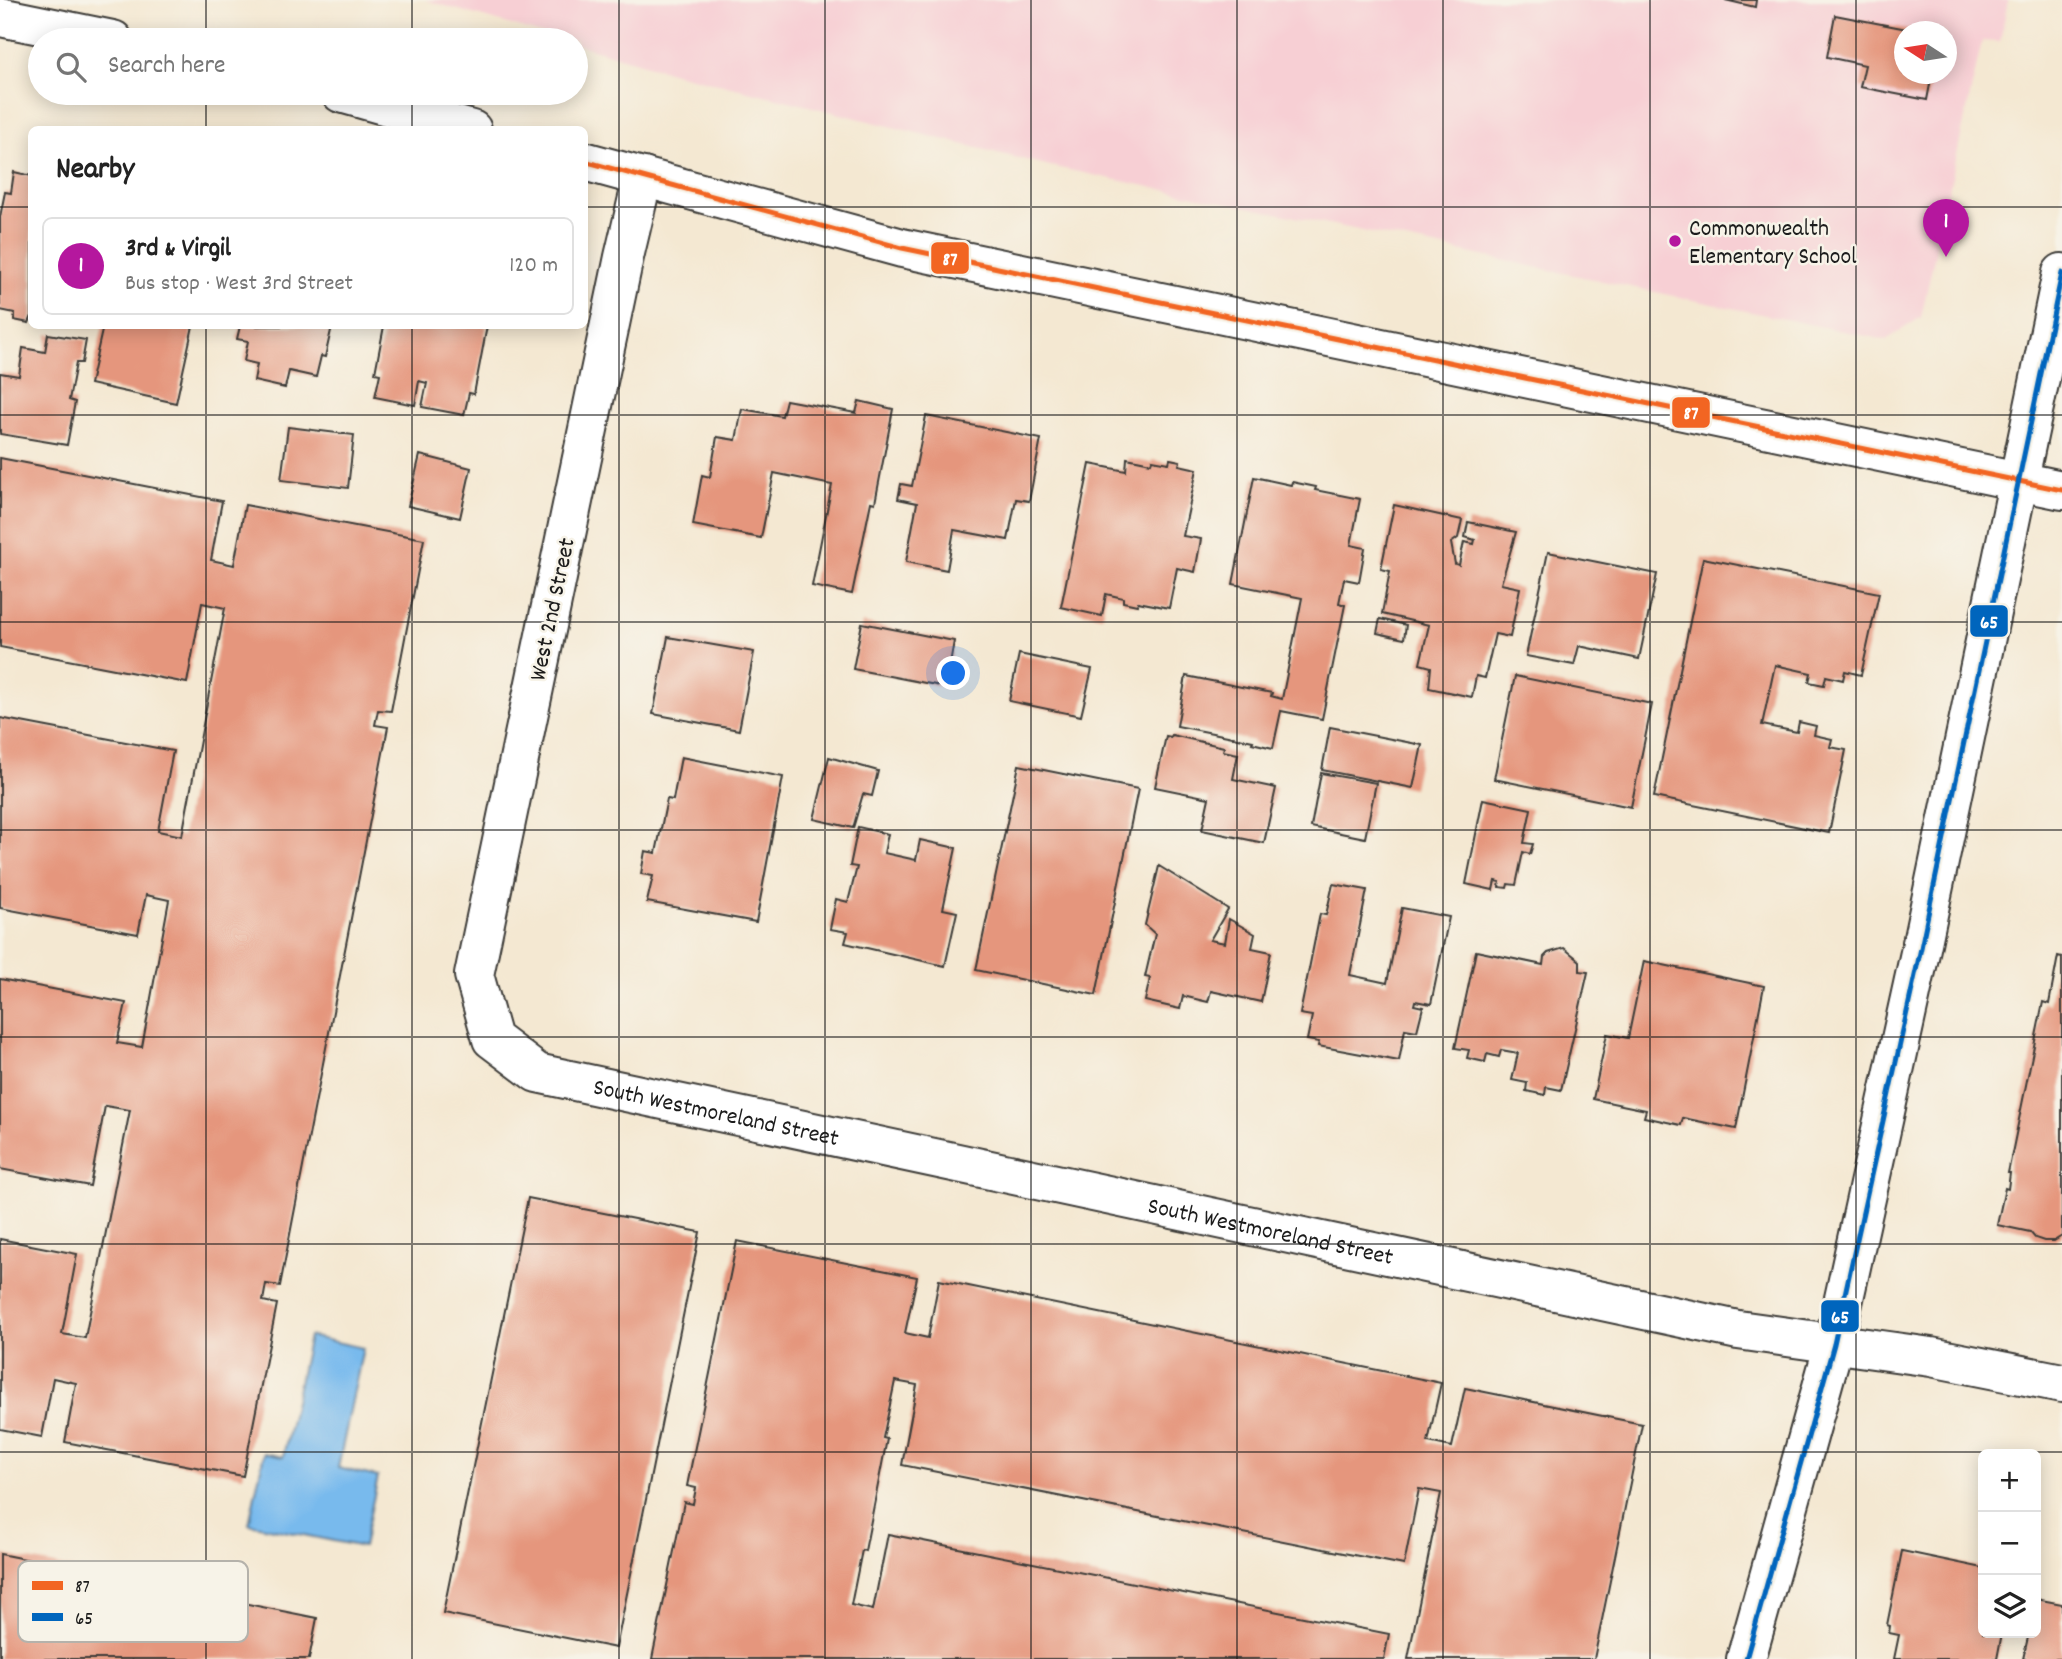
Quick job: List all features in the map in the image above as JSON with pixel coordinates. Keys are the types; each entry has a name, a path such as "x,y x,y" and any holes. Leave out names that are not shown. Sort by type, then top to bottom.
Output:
{"main road":[{"path":"0,18 51,28"},
{"path":"383,105 458,126"},
{"path":"588,162 902,248 2062,490"},
{"name":"West 2nd Street","path":"492,1039 474,975 643,177"},
{"path":"1746,1659 1834,1344 1921,948 2062,273"},
{"name":"South Westmoreland Street","path":"492,1039 537,1073 1738,1330 1931,1357 2062,1383"}],"shaded area":[{"name":"Commonwealth Elementary School","path":"425,0 2008,0 2000,42 1982,41 1921,317 1886,340 1050,166 671,72 588,48 588,28 521,28"}],"water":[{"path":"309,1336 363,1348 338,1468 378,1477 363,1547 249,1524 264,1453 283,1457"}],"building":[{"path":"1725,0 1756,0 1755,7"},
{"path":"1835,15 1894,26 1894,84 1930,84 1927,100 1860,87 1865,65 1827,57"},
{"path":"14,172 28,175 28,323 14,320 15,313 0,310 0,217 5,192 11,193"},
{"path":"102,329 192,329 176,403 90,384"},
{"path":"239,329 331,329 325,357 321,356 316,377 289,371 285,388 254,381 257,364 244,361 248,341 237,339"},
{"path":"383,329 486,329 474,394 469,393 464,415 422,407 427,383 419,381 415,405 375,397 380,374 375,373"},
{"path":"48,334 86,340 82,363 76,363 69,400 75,402 67,445 0,434 0,373 19,376 23,348 45,352"},
{"path":"786,400 856,413 859,401 893,409 875,503 871,502 852,594 812,586 832,485 774,473 761,538 693,525 702,475 710,477 717,437 736,440 742,409 782,416"},
{"path":"926,416 1041,439 1029,501 1016,499 1008,540 954,530 947,570 906,562 917,503 898,499 901,484 912,486"},
{"path":"288,427 354,435 348,488 281,480"},
{"path":"420,455 471,468 460,518 408,506"},
{"path":"0,458 222,501 211,560 234,565 245,505 424,539 391,711 378,710 375,725 388,727 280,1286 266,1284 263,1301 277,1304 243,1476 65,1442 76,1383 53,1378 42,1437 0,1429 0,1239 77,1254 62,1334 85,1338 130,1110 105,1106 90,1186 0,1169 0,979 126,1003 117,1043 142,1047 169,900 146,895 138,934 0,908 0,718 173,751 158,831 182,836 225,608 202,603 187,683 0,647"},
{"path":"1127,458 1151,463 1152,460 1169,463 1170,459 1180,461 1179,465 1197,469 1183,536 1201,539 1195,572 1177,568 1169,608 1123,602 1123,598 1106,594 1102,616 1061,607 1090,464 1126,471"},
{"path":"1254,477 1291,485 1292,482 1316,487 1315,490 1360,499 1351,545 1365,548 1359,582 1344,579 1339,603 1345,605 1322,719 1281,711 1273,748 1252,743 1253,741 1177,726 1186,676 1272,693 1271,696 1282,699 1302,598 1233,584"},
{"path":"1394,505 1462,520 1458,538 1451,543 1455,564 1459,565 1464,542 1474,544 1475,540 1465,537 1468,522 1516,532 1501,584 1520,588 1510,637 1495,634 1485,678 1476,676 1472,697 1429,688 1431,667 1420,664 1429,625 1382,614 1390,571 1381,569"},
{"path":"1548,552 1657,574 1639,659 1579,646 1574,665 1526,656"},
{"path":"1703,558 1879,593 1861,675 1845,671 1843,680 1826,676 1824,685 1809,682 1811,673 1775,665 1762,725 1797,732 1799,722 1816,726 1814,735 1832,739 1830,747 1846,750 1829,833 1654,797"},
{"path":"1380,619 1406,625 1404,639 1377,633"},
{"path":"862,623 954,641 946,687 853,669"},
{"path":"668,637 754,652 739,730 653,714"},
{"path":"1019,654 1092,669 1081,716 1009,701"},
{"path":"1515,676 1652,704 1631,807 1494,779"},
{"path":"1330,727 1422,745 1413,788 1322,770"},
{"path":"1172,735 1224,747 1223,751 1238,754 1233,779 1276,788 1264,843 1202,830 1209,798 1155,787 1166,736"},
{"path":"681,757 783,777 756,922 647,902 653,876 641,874 645,851 656,853 667,799 673,800"},
{"path":"829,757 878,771 872,796 863,794 853,828 814,819"},
{"path":"1019,765 1138,789 1096,995 976,970"},
{"path":"1321,773 1376,783 1365,838 1311,827"},
{"path":"1483,799 1531,809 1524,843 1533,844 1530,854 1523,852 1516,885 1508,884 1507,888 1499,887 1500,882 1495,881 1493,890 1466,884"},
{"path":"858,827 888,834 884,853 916,860 920,840 956,848 943,909 957,912 945,966 845,943 848,932 830,929 836,899 848,902 857,867 850,866"},
{"path":"1159,866 1228,909 1210,940 1225,943 1229,919 1255,934 1252,948 1271,952 1261,1002 1211,991 1208,1002 1183,996 1180,1009 1145,1001 1150,978 1145,977 1155,934 1145,925"},
{"path":"1333,884 1367,890 1350,975 1387,983 1402,908 1449,917 1431,1004 1415,1001 1414,1005 1423,1007 1417,1031 1405,1029 1399,1061 1318,1046 1319,1042 1307,1040 1312,1016 1300,1014 1320,914 1326,915"},
{"path":"1564,948 1580,961 1580,971 1588,972 1561,1090 1546,1087 1545,1095 1526,1091 1527,1083 1512,1080 1518,1053 1501,1050 1499,1057 1487,1054 1485,1062 1467,1058 1469,1050 1455,1048 1476,951 1543,965 1544,957 1548,953"},
{"path":"2058,956 2062,957 2062,1236 2054,1241 2044,1241 2035,1238 2030,1232 1997,1225 2005,1188 2008,1189 2008,1173 2043,1002 2049,1004"},
{"path":"1644,961 1764,986 1736,1129 1683,1118 1681,1125 1644,1117 1646,1110 1593,1099 1607,1034 1628,1038"},
{"path":"528,1198 700,1232 616,1648 443,1613"},
{"path":"737,1241 917,1277 905,1333 928,1338 939,1280 1441,1383 1428,1442 1452,1447 1465,1388 1642,1424 1594,1659 1408,1659 1441,1493 1419,1489 1404,1565 902,1465 917,1385 895,1381 883,1438 887,1439 865,1551 862,1550 851,1605 873,1610 888,1534 1389,1634 1384,1659 652,1659 684,1502 693,1504 696,1488 687,1486"},
{"path":"1902,1551 1978,1567 1978,1638 2001,1638 1997,1659 1894,1659 1899,1635 1889,1633 1890,1626 1887,1625"},
{"path":"0,1554 35,1561 18,1561 18,1642 248,1642 248,1604 317,1618 309,1659 0,1659"},
{"path":"2041,1600 2062,1604 2062,1659 2023,1659 2028,1638 2041,1638"}],"transit line":[{"name":"87","path":"588,162 902,248 2062,490"},
{"name":"65","path":"1746,1659 1834,1344 1921,948 2062,273"}],"place":[{"name":"Commonwealth Elementary School","path":"1675,241"},
{"name":"3rd & Virgil","path":"1946,257"}]}
